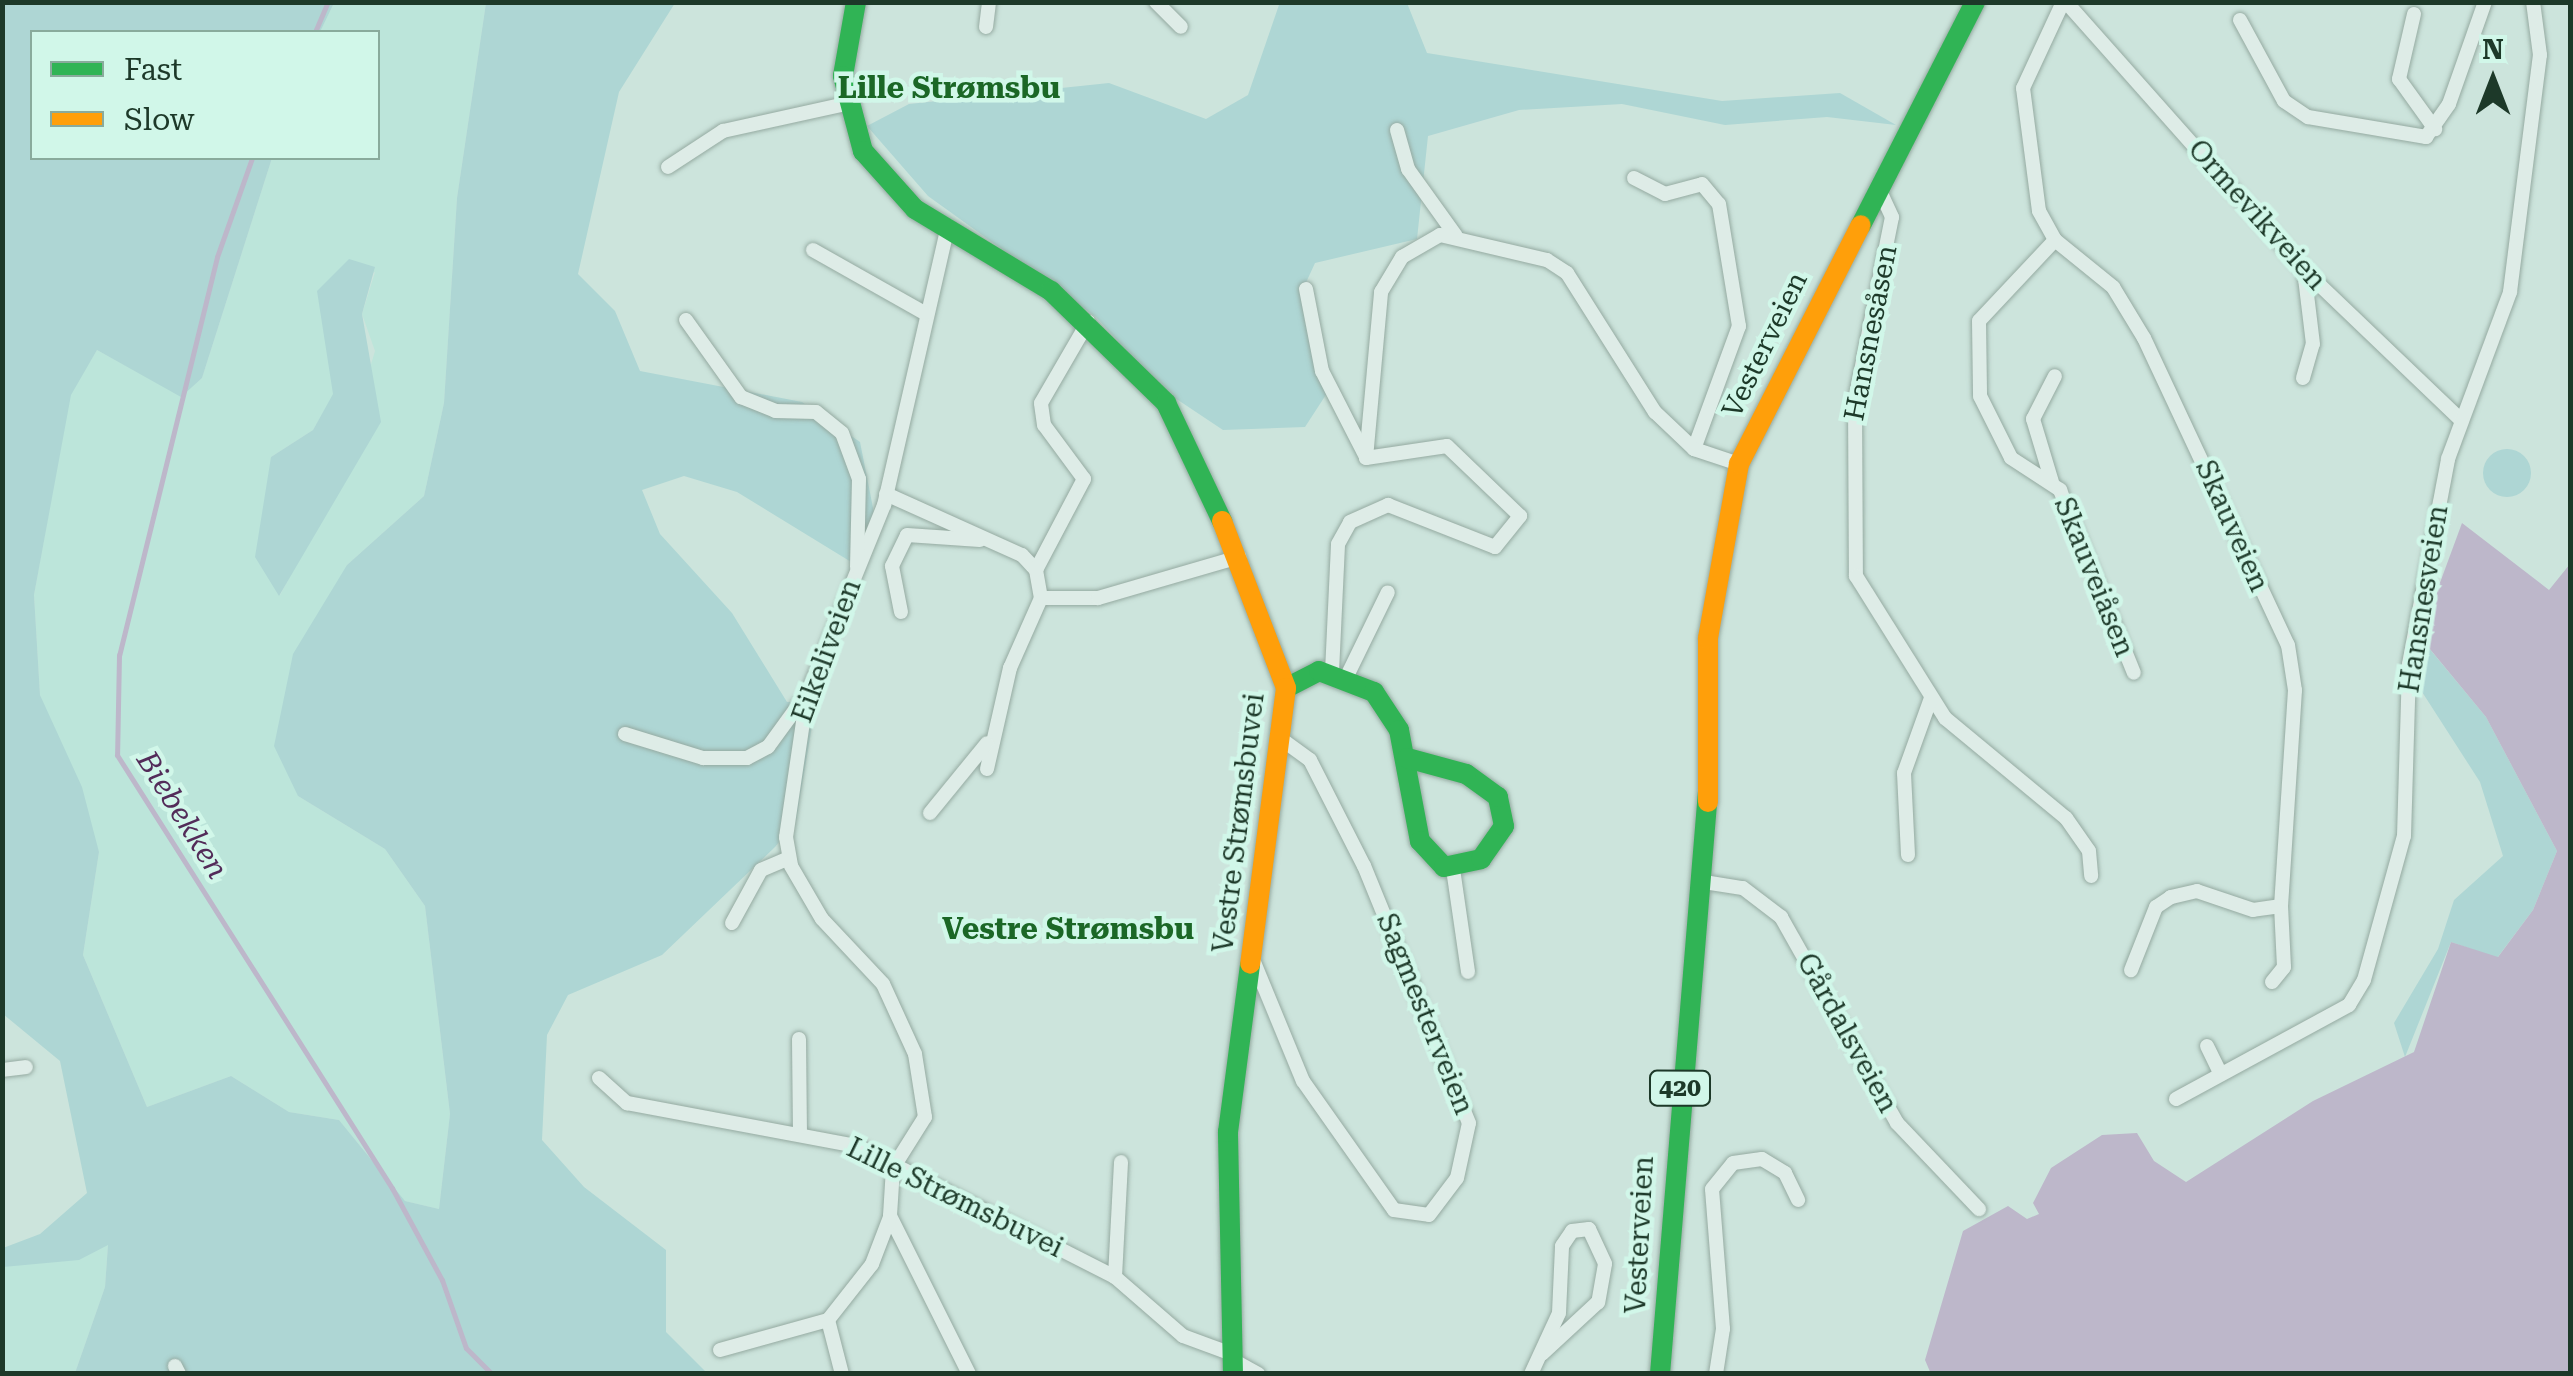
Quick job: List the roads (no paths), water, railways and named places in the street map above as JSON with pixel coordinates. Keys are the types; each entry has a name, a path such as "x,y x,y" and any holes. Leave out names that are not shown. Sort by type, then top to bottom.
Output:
{"main road":[{"name":"Vestre Strømsbuvei","path":"856,2 845,43 846,104 872,165 900,198 948,226 1088,322 1185,432 1239,557 1286,688 1228,1132 1233,1363"},
{"name":"Vesterveien","path":"1930,97 1975,2"},
{"name":"Vesterveien","path":"1660,1374 1671,1158 1704,882 1708,638 1739,464 1878,189 1930,97 1993,2"},
{"path":"1286,688 1340,674 1388,707 1407,758 1420,840 1453,869 1499,842 1504,809 1482,782 1407,758"}],"street":[{"path":"986,27 989,2"},
{"path":"1156,2 1181,27"},
{"path":"2054,240 2039,211 2023,88 2064,2"},
{"name":"Ormevikveien","path":"2064,2 2304,270 2458,418"},
{"path":"2240,20 2284,102 2330,123 2412,138 2435,129 2485,2"},
{"name":"Hansnesveien","path":"2176,1099 2219,1071 2349,1005 2364,980 2404,836 2410,664 2458,418 2510,292 2540,56 2533,2"},
{"path":"2414,14 2399,79 2435,129"},
{"path":"668,167 723,131 846,104"},
{"path":"1397,130 1408,169 1456,236"},
{"path":"1634,178 1665,194 1702,184 1719,204 1739,326 1694,448"},
{"name":"Hansnesåsen","path":"1878,189 1892,217 1855,400 1852,551 1863,594 1930,698 2066,818 2089,852 2091,876"},
{"name":"Eikeliveien","path":"897,1164 925,1116 905,1026 883,984 822,920 789,858 792,757 807,695 886,494 948,226"},
{"path":"1366,458 1381,292 1402,257 1456,236 1548,260 1576,286 1654,412 1694,448 1739,464"},
{"name":"Skauveiåsen","path":"2052,482 2002,446 1980,396 1976,338 2001,289 2054,240"},
{"name":"Skauveien","path":"2054,240 2112,286 2144,338 2288,645 2294,732 2281,906 2284,966 2272,982"},
{"path":"813,250 926,314"},
{"path":"2303,378 2313,344 2304,270"},
{"path":"1306,288 1322,371 1366,458"},
{"name":"Eikeliveien","path":"686,320 741,397 775,412 816,412 842,433 859,479 858,568"},
{"path":"987,770 996,724 1041,598 1036,570 1084,479 1044,425 1041,403 1088,322"},
{"name":"Skauveiåsen","path":"2054,376 2033,419 2052,482 2134,673"},
{"path":"1340,674 1338,544 1350,522 1388,505 1495,547 1520,516 1448,446 1366,458"},
{"path":"886,494 1005,545 1036,570"},
{"path":"901,612 892,566 908,535 1005,545"},
{"path":"1041,598 1098,598 1239,557"},
{"path":"1340,674 1388,592"},
{"path":"625,734 703,758 747,758 768,747 807,695"},
{"path":"1908,855 1904,773 1930,698"},
{"path":"930,813 996,724"},
{"name":"Sagmesterveien","path":"1251,956 1303,1082 1394,1210 1429,1215 1457,1178 1469,1123 1364,866 1310,760 1282,740"},
{"path":"732,923 761,870 789,858"},
{"path":"1453,869 1468,972"},
{"name":"Gårdalsveien","path":"1704,882 1743,888 1780,917 1897,1123 1979,1208"},
{"path":"2131,970 2156,908 2171,896 2197,891 2253,910 2281,906"},
{"path":"798,1039 800,1131"},
{"path":"2207,1046 2219,1071"},
{"path":"2,1070 26,1068"},
{"name":"Lille Strømsbuvei","path":"599,1078 627,1102 800,1131 897,1164 1115,1277 1183,1336 1233,1363"},
{"path":"1716,1374 1722,1329 1712,1189 1733,1163 1762,1159 1785,1173 1798,1200"},
{"path":"1115,1277 1120,1162"},
{"path":"720,1350 828,1320 872,1264 890,1216 897,1164"},
{"path":"890,1216 969,1374"},
{"path":"1531,1374 1558,1313 1562,1246 1572,1232 1590,1228 1604,1264 1598,1302 1542,1354"},
{"path":"828,1320 842,1374"},
{"path":"1233,1363 1258,1374"}],"waterway":[{"name":"Biebekken","path":"316,30 328,2"},
{"name":"Biebekken","path":"251,160 217,257 119,655 117,755 392,1188 442,1280 466,1348 492,1374"}],"district":[{"name":"Lille Strømsbu","path":"949,88"},
{"name":"Vestre Strømsbu","path":"1068,929"}]}
